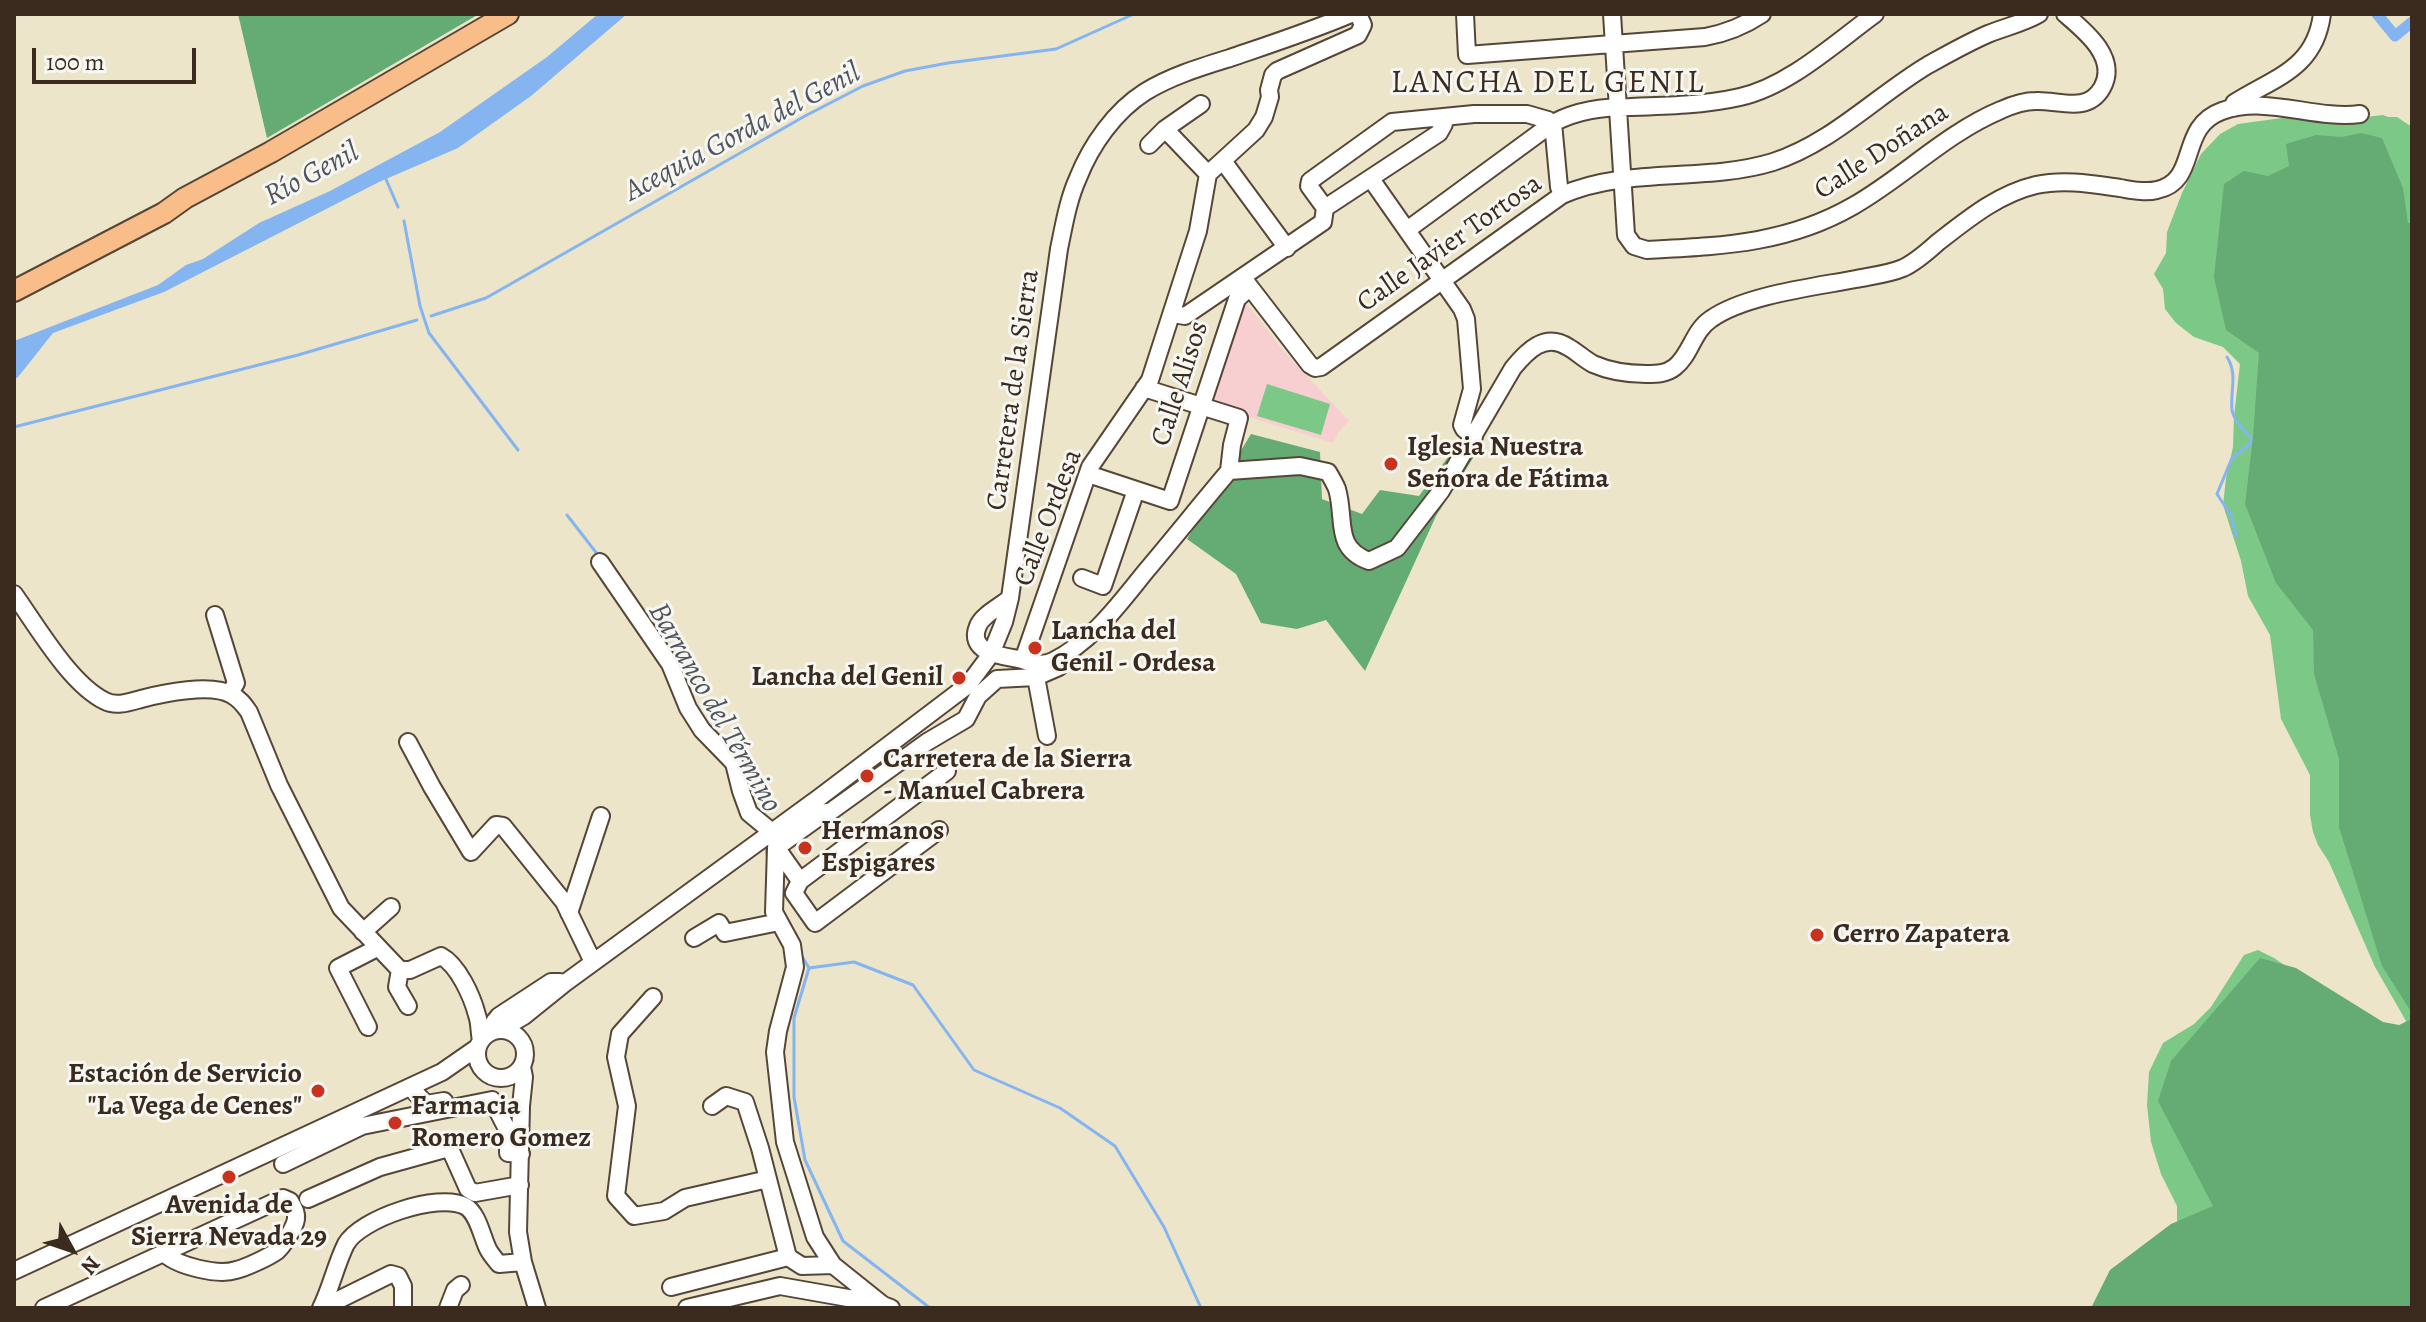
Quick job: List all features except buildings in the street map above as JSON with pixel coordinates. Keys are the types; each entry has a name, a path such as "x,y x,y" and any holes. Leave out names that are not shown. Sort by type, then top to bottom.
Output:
{"main road":[{"path":"14,291 164,213 185,198 271,152 508,14"},
{"path":"14,279 185,198"}],"street":[{"name":"Carretera de la Sierra","path":"774,840 968,685 991,654 1010,598 1059,249 1069,203 1078,176 1107,128 1142,94 1159,84 1351,14"},
{"path":"1165,129 1208,174 1243,144 1264,117 1273,75 1358,35 1363,25 1358,14"},
{"path":"1465,14 1467,55 1724,34 1762,14"},
{"name":"Calle Doñana","path":"1612,14 1626,235 1639,249 1647,250 1732,245 1770,239 1807,228 1854,206 1937,147 1999,110 2034,100 2078,105 2097,96 2107,77 2105,57 2099,47 2065,14"},
{"path":"1407,230 1566,116 1618,106 1706,102 1743,96 1787,78 1875,14"},
{"name":"Calle Javier Tortosa","path":"1246,283 1310,365 1321,367 1562,195 1589,185 1752,167 1796,153 1816,143 1915,73 1953,51 2039,14"},
{"path":"2233,108 2234,103 2300,63 2316,41 2322,14"},
{"path":"1149,145 1165,129 1201,104"},
{"path":"1229,471 1300,466 1328,472 1337,489 1342,535 1356,556 1369,561 1397,548 1441,491 1513,368 1524,354 1542,343 1559,343 1586,360 1612,370 1638,374 1667,372 1681,361 1702,326 1726,310 1788,292 1904,268 1984,208 2019,191 2036,185 2076,182 2144,191 2166,187 2182,172 2190,143 2202,124 2220,111 2256,106 2343,117 2360,114"},
{"path":"1173,314 1185,316 1246,283 1323,222 1325,208 1309,186 1310,181 1392,122 1474,114 1527,114 1553,123"},
{"path":"1325,208 1439,133 1444,124 1443,117"},
{"path":"1553,123 1562,195"},
{"path":"1223,161 1287,248"},
{"name":"Calle Ordesa","path":"1023,660 1088,474 1150,380 1198,231 1208,174"},
{"path":"1371,179 1466,319 1472,389 1462,425 1474,437"},
{"name":"Calle Alisos","path":"1136,490 1170,501 1237,299 1246,283"},
{"path":"991,654 1041,664 1053,661 1085,638 1126,595 1229,471 1239,418 1144,388"},
{"path":"1082,578 1103,586 1136,490 1088,474"},
{"path":"600,562 670,664 688,708 702,730 734,763 749,813 774,840 800,881"},
{"path":"14,594 72,675 108,703 121,704 180,691 219,690 230,693 241,702 249,712 279,785 341,908 400,970 410,970 441,956 448,960 456,968 489,1035"},
{"path":"215,615 236,683 230,693"},
{"path":"14,1271 442,1072 593,962 774,840 828,812 927,742 966,719 978,696 997,679 1036,677 1073,660 1080,653 1085,638"},
{"path":"1036,677 1047,736"},
{"path":"408,742 471,852 496,825 503,826 564,902 593,962"},
{"path":"939,830 815,923 794,893 800,881 947,771"},
{"path":"569,913 601,816"},
{"path":"774,840 774,912 792,945 795,967 775,1052 785,1142 815,1237 833,1265 887,1306"},
{"path":"363,932 391,907"},
{"path":"694,938 719,923 725,933 779,922"},
{"path":"368,1027 338,968 377,948"},
{"path":"400,970 397,987 408,1006"},
{"path":"522,1067 505,1078 486,1071 479,1060 494,1022 551,982 565,983"},
{"path":"653,997 620,1034 616,1057 627,1106 616,1196 634,1216 664,1211 685,1198 768,1179"},
{"path":"537,1308 523,1262 518,1232 522,1067 525,1056 523,1043 546,999"},
{"path":"489,1035 515,1034 523,1043"},
{"path":"442,1072 486,1071"},
{"path":"410,1087 426,1104 485,1095 503,1084 505,1078"},
{"path":"505,1078 514,1088 521,1106"},
{"path":"712,1106 726,1096 745,1102 788,1257 802,1266 833,1265"},
{"path":"283,1164 362,1126 492,1100 508,1131 508,1153 521,1154"},
{"path":"308,1199 380,1167 445,1149 451,1151 468,1189 475,1193 520,1185"},
{"path":"44,1308 76,1300 164,1253 283,1198 290,1201 295,1212 296,1222 277,1251 236,1271 221,1272 191,1266 172,1261 164,1253"},
{"path":"322,1308 347,1242 360,1228 420,1205 448,1202 466,1207 475,1218 489,1252 499,1264 523,1262"},
{"path":"671,1287 788,1257"},
{"path":"322,1308 391,1274 398,1276 403,1286 403,1308"},
{"path":"448,1308 455,1290 461,1285"},
{"path":"687,1308 780,1286 887,1306"}],"shaded area":[{"path":"1243,304 1247,304 1282,349 1349,421 1333,443 1206,404"}],"green space":[{"path":"238,14 479,14 267,138"},
{"path":"2383,115 2397,117 2412,127 2412,1308 2102,1308 2177,1232 2177,1206 2161,1174 2151,1142 2147,1105 2149,1072 2163,1043 2194,1024 2211,1007 2244,955 2258,950 2274,958 2356,1014 2400,1030 2406,1021 2375,967 2313,832 2310,775 2281,719 2270,635 2248,596 2241,561 2223,505 2233,447 2240,364 2223,347 2194,337 2176,323 2165,309 2163,289 2154,274 2166,253 2167,232 2182,193 2201,154 2220,134 2238,124 2296,116 2347,119"},
{"path":"2361,133 2382,138 2403,188 2408,223 2412,223 2412,1013 2382,966 2339,827 2339,759 2314,674 2313,630 2276,583 2245,504 2259,353 2226,330 2214,277 2224,184 2244,171 2268,176 2289,166 2286,144 2316,135 2342,137"},
{"path":"1267,384 1330,404 1321,435 1257,416"},
{"path":"1251,434 1320,452 1322,499 1362,514 1380,490 1419,496 1454,449 1475,455 1436,516 1365,671 1326,620 1297,629 1261,623 1236,574 1187,539"},
{"path":"2260,958 2296,968 2383,1022 2399,1025 2412,1019 2412,1308 2091,1308 2110,1270 2171,1224 2213,1206 2158,1101 2171,1061"}],"water":[{"path":"598,14 627,14 531,96 458,148 379,182 164,292 53,333 14,380 14,341 158,285 259,223 330,191 440,132 547,57"}],"waterway":[{"name":"Acequia Gorda del Genil","path":"431,316 486,298 863,86 905,71 1056,49 1134,14"},
{"path":"2377,14 2395,36 2412,22"},
{"name":"Barranco del Término","path":"385,177 398,207"},
{"name":"Barranco del Término","path":"404,221 420,306 429,333 518,450"},
{"name":"Acequia Gorda del Genil","path":"14,427 298,355 417,320"},
{"path":"2227,357 2233,376 2233,414 2251,438 2250,444 2232,458 2217,494 2232,517 2236,536"},
{"name":"Barranco del Término","path":"567,515 598,555"},
{"name":"Barranco del Término","path":"765,844 768,860"},
{"name":"Barranco del Término","path":"800,953 809,968 794,1018 794,1097 805,1160 843,1241 930,1308"},
{"path":"809,968 854,962 913,985 974,1070 1060,1108 1115,1146 1164,1227 1201,1308"}],"place":[{"name":"Iglesia Nuestra Señora de Fátima","path":"1391,464"},
{"name":"Lancha del Genil - Ordesa","path":"1035,648"},
{"name":"Lancha del Genil","path":"959,678"},
{"name":"Carretera de la Sierra - Manuel Cabrera","path":"867,776"},
{"name":"Hermanos Espigares","path":"805,848"},
{"name":"Cerro Zapatera","path":"1817,935"},
{"name":"Estación de Servicio \"La Vega de Cenes\"","path":"318,1091"},
{"name":"Farmacia Romero Gomez","path":"395,1123"},
{"name":"Avenida de Sierra Nevada 29","path":"229,1177"}],"district":[{"name":"LANCHA DEL GENIL","path":"1548,84"}],"water label":[{"name":"Río Genil","path":"312,175"}]}
